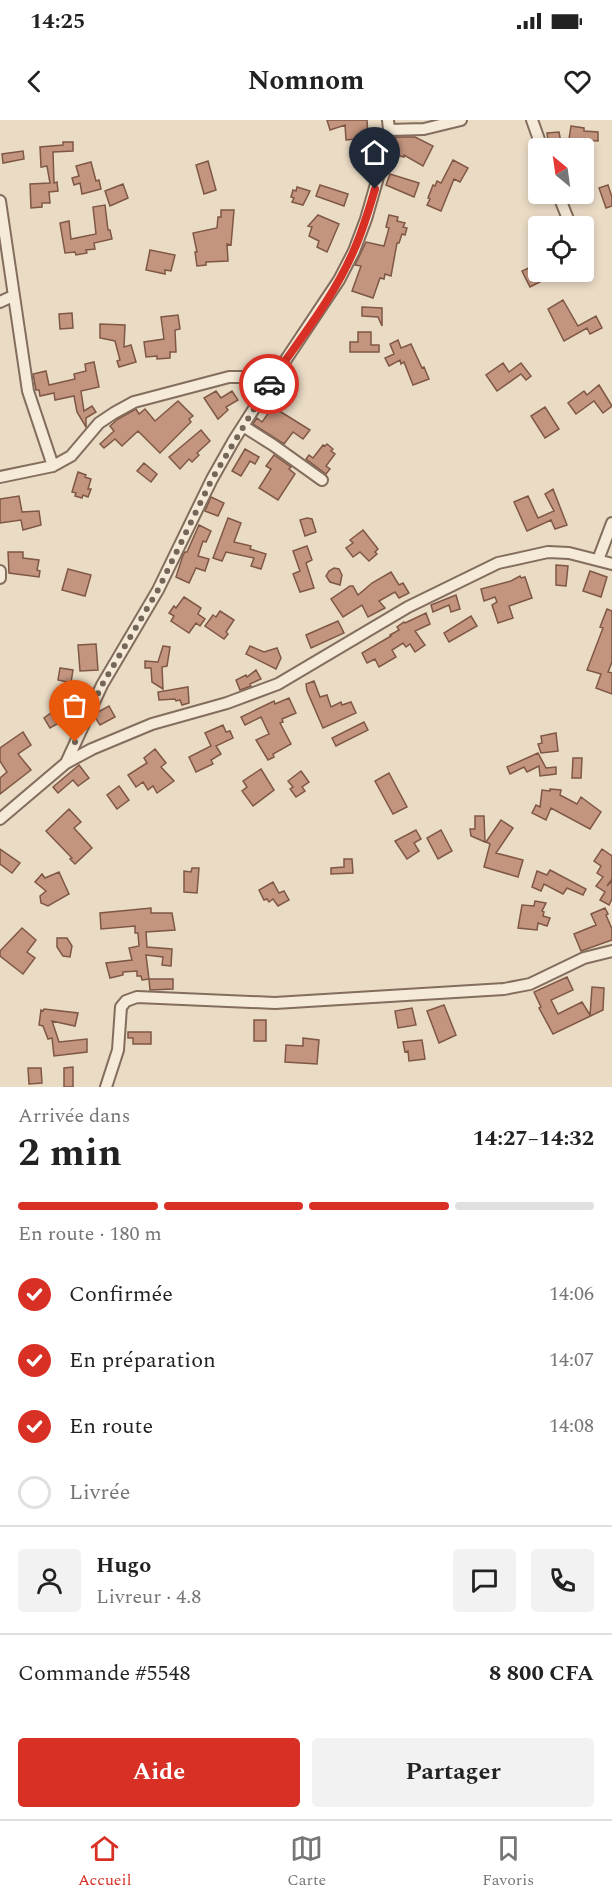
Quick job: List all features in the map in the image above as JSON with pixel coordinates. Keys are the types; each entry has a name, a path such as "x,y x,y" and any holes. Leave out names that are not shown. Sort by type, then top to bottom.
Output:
{"street":[{"path":"66,763 102,685 158,590 212,479 271,382 327,301 354,251 375,189 388,125 424,129 461,120"},
{"path":"532,120 538,138"},
{"path":"0,201 28,391 53,466"},
{"path":"0,302 13,296"},
{"path":"0,477 53,466 71,456 99,423 134,402 229,377 249,377 271,382"},
{"path":"243,426 322,480"},
{"path":"598,560 612,523"},
{"path":"0,819 66,763 92,749 152,724 228,703 278,684 408,607 498,563 548,552 569,553 612,564"},
{"path":"0,572 0,578"},
{"path":"106,1087 118,1050 121,1007 137,997 275,1003 504,989 530,984 584,958 612,951"}],"building":[{"path":"327,120 367,120 369,150 374,151 373,159 360,158 361,141 346,140 345,125 330,130"},
{"path":"571,126 584,128 584,131 598,132 598,141 594,141 594,138 569,138"},
{"path":"559,132 560,138 548,138 547,133"},
{"path":"396,137 415,137 433,146 423,166 404,155 404,157 392,154"},
{"path":"63,142 73,142 73,151 53,152 54,183 57,182 58,191 49,192 50,203 42,203 42,207 31,208 30,184 50,183 47,166 41,167 40,147 63,145"},
{"path":"23,151 24,159 3,163 2,154"},
{"path":"453,160 468,168 460,182 454,179 441,211 427,205 430,199 428,198 433,185 435,186 437,181 441,183"},
{"path":"208,161 216,190 204,194 196,165"},
{"path":"91,162 96,181 99,180 101,189 82,194 80,183 74,185 72,178 79,176 76,166"},
{"path":"390,174 419,183 414,197 386,185"},
{"path":"123,184 128,198 110,206 105,191"},
{"path":"320,185 348,194 344,206 316,196"},
{"path":"608,185 612,206 606,208 599,188"},
{"path":"297,187 310,191 303,205 292,202 293,190 296,191"},
{"path":"105,205 108,230 110,230 112,239 94,243 95,249 86,250 87,253 76,255 75,252 65,253 60,223 69,221 71,239 96,234 93,207"},
{"path":"221,210 234,210 231,245 227,244 228,261 206,262 206,265 197,266 193,233 217,228"},
{"path":"318,215 339,224 327,252 317,247 319,241 309,236 312,227 308,226"},
{"path":"389,215 398,217 397,221 405,223 403,227 407,228 405,235 402,234 397,243 391,276 385,274 384,279 380,278 373,298 352,291 361,266 355,265 366,242 384,246 389,228 386,227"},
{"path":"150,250 175,255 171,271 165,270 165,274 146,270"},
{"path":"528,268 528,282 540,282 530,287 522,271"},
{"path":"563,300 578,326 596,316 602,328 590,334 587,328 564,341 548,309"},
{"path":"362,307 382,308 382,326 378,317 362,316"},
{"path":"72,313 73,328 60,329 59,314"},
{"path":"178,315 180,329 175,330 176,352 170,352 170,358 146,357 144,342 164,339 161,317"},
{"path":"100,324 125,325 124,347 131,345 136,362 119,367 117,361 120,360 115,341 100,338"},
{"path":"358,332 371,332 371,345 379,345 379,352 350,352 350,342 358,342"},
{"path":"398,340 401,348 411,344 429,379 413,385 404,362 401,364 400,360 389,366 385,358 394,354 390,344"},
{"path":"94,362 99,387 81,391 84,411 92,406 96,412 86,418 86,427 77,412 74,396 55,400 54,393 40,396 39,390 36,390 33,374 46,371 49,385 75,379 74,374 86,371 85,364"},
{"path":"503,363 509,372 521,363 531,376 526,380 521,374 497,391 486,375"},
{"path":"599,385 612,406 603,413 594,401 576,414 568,403 584,391 587,395"},
{"path":"216,391 221,398 232,391 238,400 226,407 228,410 218,419 204,398"},
{"path":"178,401 193,416 189,419 191,422 160,453 138,431 122,446 115,439 104,448 100,444 114,431 110,426 136,409 139,414 145,409 155,421"},
{"path":"273,407 310,430 303,439 293,432 284,444 253,424 257,418 262,422"},
{"path":"545,407 559,429 545,438 531,416"},
{"path":"201,430 210,441 197,453 199,455 192,462 189,459 180,469 169,457"},
{"path":"327,444 335,454 326,466 330,469 326,474 306,459 309,455 313,458 323,445"},
{"path":"245,449 259,457 255,464 250,461 241,476 232,471"},
{"path":"274,455 291,467 289,469 295,474 278,500 259,488 271,469 266,466"},
{"path":"144,463 157,474 151,482 137,471"},
{"path":"78,472 91,479 88,497 75,496 76,493 72,492"},
{"path":"553,489 567,525 555,529 551,520 527,531 514,502 528,496 538,518 554,511 545,494"},
{"path":"19,496 22,512 39,511 41,525 23,530 21,520 0,523 0,499"},
{"path":"211,497 224,503 218,516 205,511"},
{"path":"228,518 241,523 234,542 251,546 250,549 266,554 261,569 251,566 254,558 226,552 222,561 213,558"},
{"path":"312,519 316,532 305,536 300,520"},
{"path":"199,525 211,531 206,542 203,541 198,556 209,559 205,571 196,568 189,583 176,577 183,555 187,552"},
{"path":"363,530 378,549 375,552 377,554 369,561 360,552 353,557 346,548 353,543 350,540"},
{"path":"307,546 312,560 306,563 314,588 300,592 293,574 300,571 293,551"},
{"path":"8,552 23,552 23,558 39,560 37,570 40,571 39,577 9,573"},
{"path":"556,565 568,566 566,586 556,585"},
{"path":"334,568 339,569 342,575 340,585 330,582 326,576"},
{"path":"68,569 91,575 85,596 62,590"},
{"path":"590,571 607,577 601,597 583,591"},
{"path":"391,572 399,585 403,583 409,593 399,598 395,592 379,601 385,608 368,617 362,605 343,617 331,599 350,586 353,586 358,595 372,583"},
{"path":"520,576 525,577 532,598 509,606 513,618 498,623 492,605 497,602 495,597 484,601 481,589 511,581"},
{"path":"456,595 460,609 451,612 449,605 433,612 431,605"},
{"path":"184,597 201,608 198,614 205,619 200,626 196,623 189,633 171,621 174,616 169,613"},
{"path":"607,609 612,611 612,662 608,672 612,673 612,694 596,688 601,674 587,670 603,628 600,627"},
{"path":"220,611 234,620 224,639 205,626 213,615 216,617"},
{"path":"426,613 430,624 415,631 425,645 415,652 410,644 406,647 403,643 392,650 396,657 379,667 375,659 367,663 362,653 391,636 404,622"},
{"path":"471,616 477,626 449,642 444,633"},
{"path":"338,621 344,633 311,648 306,635"},
{"path":"96,644 98,670 80,671 78,645"},
{"path":"163,646 170,647 167,666 162,667 163,689 152,682 151,668 145,668 145,661 158,662"},
{"path":"250,646 264,652 277,648 281,658 276,669 246,654"},
{"path":"60,668 73,670 70,689 82,698 70,718 50,728 44,718 59,707 58,705 62,702 54,692 67,682 58,680"},
{"path":"256,670 261,679 240,690 236,680 246,675 247,677"},
{"path":"314,681 320,697 327,695 331,707 341,702 342,705 351,702 356,713 323,728 307,691 306,684"},
{"path":"188,687 189,703 182,705 180,700 159,700 158,692"},
{"path":"289,698 296,713 282,719 283,722 280,723 291,744 273,754 274,757 268,760 256,740 269,734 261,717 245,725 241,717 274,701 275,704"},
{"path":"109,706 115,717 100,725 95,717 98,712"},
{"path":"364,722 368,730 336,746 332,738"},
{"path":"223,725 226,732 230,731 233,738 216,746 221,754 211,760 213,764 196,772 189,757 211,746 205,733"},
{"path":"23,732 31,745 18,754 31,770 0,794 0,778 7,772 0,761 0,748"},
{"path":"556,733 558,751 541,753 538,744 542,743 541,736"},
{"path":"155,749 166,763 161,767 174,781 157,793 153,786 148,790 143,782 136,787 128,775 147,763 144,758"},
{"path":"538,753 546,768 556,767 556,774 540,776 539,766 527,772 524,767 510,774 507,767"},
{"path":"573,758 582,758 581,778 572,778"},
{"path":"79,765 89,778 78,786 73,780 58,793 53,787"},
{"path":"261,769 274,790 253,806 242,791 247,787 243,781"},
{"path":"301,771 309,782 302,787 305,791 296,797 288,781"},
{"path":"389,773 407,807 393,814 375,781"},
{"path":"119,786 129,800 117,809 107,795"},
{"path":"550,789 561,790 560,795 577,804 581,797 601,812 590,829 551,808 546,820 532,813 536,805 540,807 542,790 550,791"},
{"path":"69,809 81,822 74,828 92,848 75,864 46,831"},
{"path":"475,816 484,816 485,842 471,836 470,829 475,829"},
{"path":"501,820 513,828 496,853 523,860 518,877 484,867 490,844 486,842"},
{"path":"416,830 421,839 414,843 419,851 407,859 395,841"},
{"path":"441,830 452,851 438,859 427,838"},
{"path":"0,849 20,863 12,873 0,864"},
{"path":"602,849 612,856 612,879 607,886 612,881 612,899 609,905 600,900 605,892 596,886 603,877 597,873 601,866 594,861"},
{"path":"344,859 352,859 353,873 331,874 331,868 344,867"},
{"path":"192,868 199,868 197,893 184,892 184,871 191,872"},
{"path":"550,870 586,889 583,895 567,888 563,894 544,884 541,891 532,887 537,871 547,875"},
{"path":"59,872 69,894 48,906 41,903 40,896 46,891 35,882 42,874 45,878"},
{"path":"273,882 279,893 284,891 289,900 278,906 273,899 269,902 267,899 264,900 259,890"},
{"path":"535,901 546,903 542,911 543,916 550,918 547,926 538,923 537,930 518,928 522,905 534,906"},
{"path":"151,908 151,913 172,913 175,930 146,932 147,947 172,949 171,966 162,965 163,957 146,955 149,979 142,980 141,976 137,976 137,971 123,972 123,975 110,978 106,963 132,960 129,948 139,946 138,933 135,933 135,926 101,929 100,913"},
{"path":"605,908 612,929 612,940 581,951 574,934 596,925 591,914"},
{"path":"22,928 36,940 27,952 35,958 23,974 0,956 0,951"},
{"path":"57,938 67,938 72,946 70,957 63,956 57,947"},
{"path":"567,977 573,990 551,1000 558,1014 582,1002 590,1015 592,987 604,988 603,1010 553,1034 539,1008 541,1007 534,992"},
{"path":"149,979 173,979 173,989 150,990"},
{"path":"444,1005 456,1035 439,1043 427,1011"},
{"path":"412,1008 416,1025 398,1028 395,1011"},
{"path":"41,1010 78,1013 75,1026 52,1021 59,1042 87,1039 87,1052 54,1056 52,1038 48,1039 43,1026 39,1025"},
{"path":"254,1020 266,1020 266,1041 254,1041"},
{"path":"128,1032 151,1032 151,1044 133,1044 133,1038 128,1038"},
{"path":"303,1038 319,1040 317,1064 285,1062 286,1045 303,1046"},
{"path":"422,1040 425,1059 409,1061 408,1051 405,1052 403,1042"},
{"path":"73,1067 73,1087 64,1087 64,1068"},
{"path":"28,1068 41,1068 42,1083 29,1084"}],"way so far":[{"path":"75,742 102,685 158,590 212,479 269,384"}],"route":[{"path":"269,384 308,330 339,280 354,251 375,189"}]}
